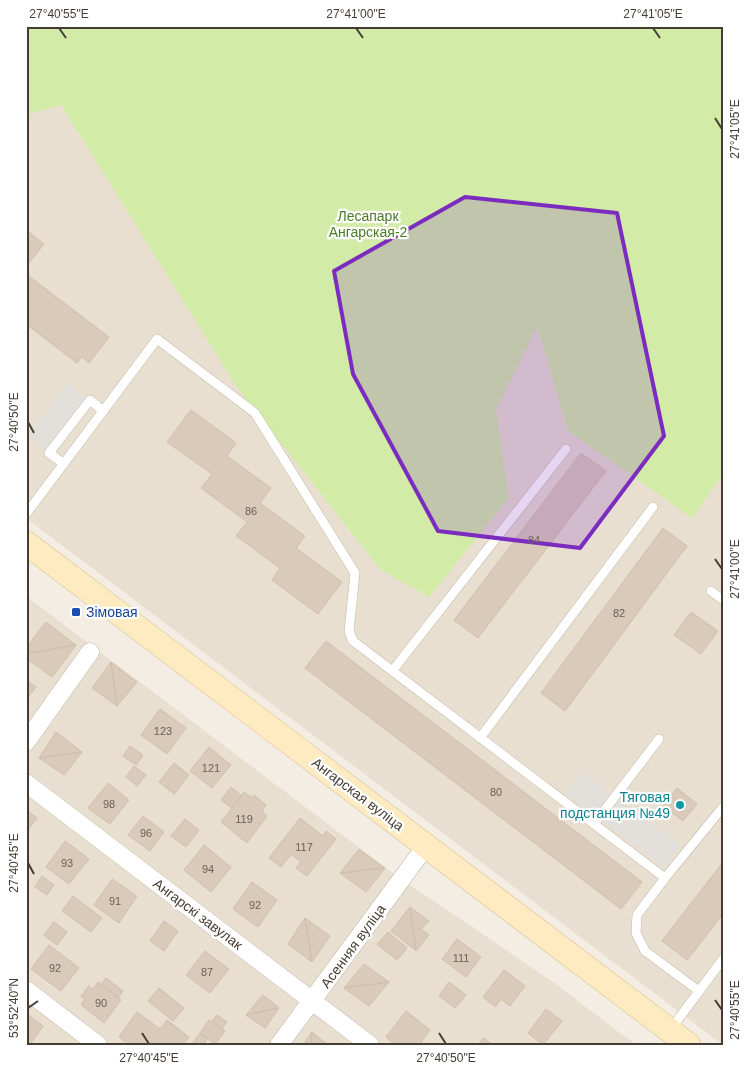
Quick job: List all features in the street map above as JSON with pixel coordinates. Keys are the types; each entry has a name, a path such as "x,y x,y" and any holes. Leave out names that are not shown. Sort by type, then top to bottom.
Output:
{"main road":[{"name":"Ангарская вуліца","path":"26,543 690,1045"}],"street":[{"path":"26,742 90,652"},
{"name":"Ангарскі завулак","path":"26,783 370,1045"},
{"name":"Асенняя вуліца","path":"279,1045 426,846"},
{"path":"26,990 98,1045"}],"lane":[{"path":"26,514 157,339 255,414 355,572 349,630 353,641 665,878"},
{"path":"64,464 49,453 90,400 103,411"},
{"path":"393,670 566,449"},
{"path":"480,738 653,507"},
{"path":"711,591 723,600"},
{"path":"594,824 659,739"},
{"path":"699,991 645,951 636,933 638,915 665,878 723,807"},
{"path":"671,1030 723,959"}],"highlighted area":[{"path":"465,197 617,213 664,436 580,548 438,531 353,374 334,271"}],"shaded area":[{"path":"26,26 723,26 723,1045 26,518"},
{"path":"68,383 90,400 49,453 27,436"},
{"path":"26,596 394,874 553,982 636,1045 26,1045"},
{"path":"582,772 680,845 664,867 566,794"}],"green space":[{"name":"Лесапарк Ангарская-2","path":"26,26 723,26 723,474 692,518 568,431 537,327 496,409 509,498 429,597 381,570 238,389 61,105 26,115"}],"building":[{"path":"26,230 44,244 26,267"},
{"path":"26,274 109,337 89,363 82,357 77,363 26,324"},
{"path":"191,410 236,443 227,456 271,488 260,503 305,536 296,548 342,582 318,614 272,580 280,568 236,536 247,522 201,488 212,474 167,442"},
{"path":"581,453 606,471 478,638 454,620"},
{"path":"663,528 687,546 565,711 541,693"},
{"path":"691,612 718,631 701,654 674,635"},
{"path":"46,622 76,645 26,654 26,648"},
{"path":"326,641 642,882 621,909 305,668"},
{"path":"76,645 52,677 26,658 26,654"},
{"path":"111,662 117,706 92,688"},
{"path":"111,662 137,682 117,706"},
{"path":"26,680 36,687 26,700"},
{"path":"160,709 186,728 167,754 141,735"},
{"path":"56,732 82,752 39,758"},
{"path":"130,746 143,755 136,765 123,756"},
{"path":"209,747 231,765 212,788 190,771"},
{"path":"82,752 64,775 39,758"},
{"path":"174,763 189,775 174,794 159,782"},
{"path":"134,766 146,775 137,786 126,777"},
{"path":"108,783 129,800 110,824 88,808"},
{"path":"231,787 242,796 232,808 221,800"},
{"name":"Тяговая подстанция №49","path":"677,788 697,804 683,821 663,806"},
{"path":"244,792 252,798 254,795 266,805 262,811 267,816 247,843 221,822"},
{"path":"26,810 37,818 26,832"},
{"path":"143,816 164,832 150,851 128,835"},
{"path":"300,818 323,836 326,831 336,839 307,876 296,868 301,862 291,854 281,867 269,858"},
{"path":"185,819 199,830 186,847 171,836"},
{"path":"65,841 89,859 69,884 46,867"},
{"path":"204,845 231,867 211,892 184,870"},
{"path":"359,849 385,868 340,873"},
{"path":"723,862 723,914 687,960 662,941"},
{"path":"385,868 366,892 340,873"},
{"path":"42,876 54,885 47,895 35,887"},
{"path":"112,879 137,896 119,923 94,905"},
{"path":"252,882 277,900 258,927 233,909"},
{"path":"73,896 102,918 91,932 62,911"},
{"path":"410,907 416,951 391,931"},
{"path":"410,907 429,921 421,929 429,935 416,951"},
{"path":"305,918 330,936 312,962"},
{"path":"305,918 312,962 288,944"},
{"path":"164,921 178,931 164,951 150,941"},
{"path":"54,922 67,932 57,945 44,935"},
{"path":"388,932 407,948 397,960 377,944"},
{"path":"457,939 481,957 466,977 442,959"},
{"path":"49,945 79,968 61,991 31,969"},
{"path":"205,951 229,969 210,993 186,975"},
{"path":"364,964 389,982 344,988"},
{"path":"504,970 525,986 510,1006 501,999 495,1007 483,997"},
{"path":"106,978 123,991 118,998 101,984"},
{"path":"98,982 121,1000 104,1023 81,1005 85,999 81,996 89,986 93,989"},
{"path":"389,982 369,1006 344,988"},
{"path":"449,982 466,995 455,1008 439,996"},
{"path":"159,988 184,1008 173,1021 148,1001"},
{"path":"263,995 279,1008 246,1015"},
{"path":"279,1008 265,1028 246,1015"},
{"path":"546,1009 562,1021 543,1045 528,1033"},
{"path":"406,1011 430,1030 419,1045 396,1045 386,1037"},
{"path":"137,1012 160,1029 167,1020 189,1037 183,1045 168,1043 167,1045 129,1045 119,1037"},
{"path":"26,1013 43,1026 30,1045 26,1045"},
{"path":"217,1015 227,1022 222,1029 212,1021"},
{"path":"209,1020 225,1031 215,1044 200,1033"},
{"path":"312,1032 311,1045 303,1045"},
{"path":"312,1032 328,1045 311,1045"},
{"path":"200,1033 208,1038 203,1045 191,1045"},
{"path":"483,1038 493,1045 478,1045"}],"place":[{"name":"Зімовая","path":"76,612"},
{"name":"Тяговая подстанция №49","path":"680,805"}]}
